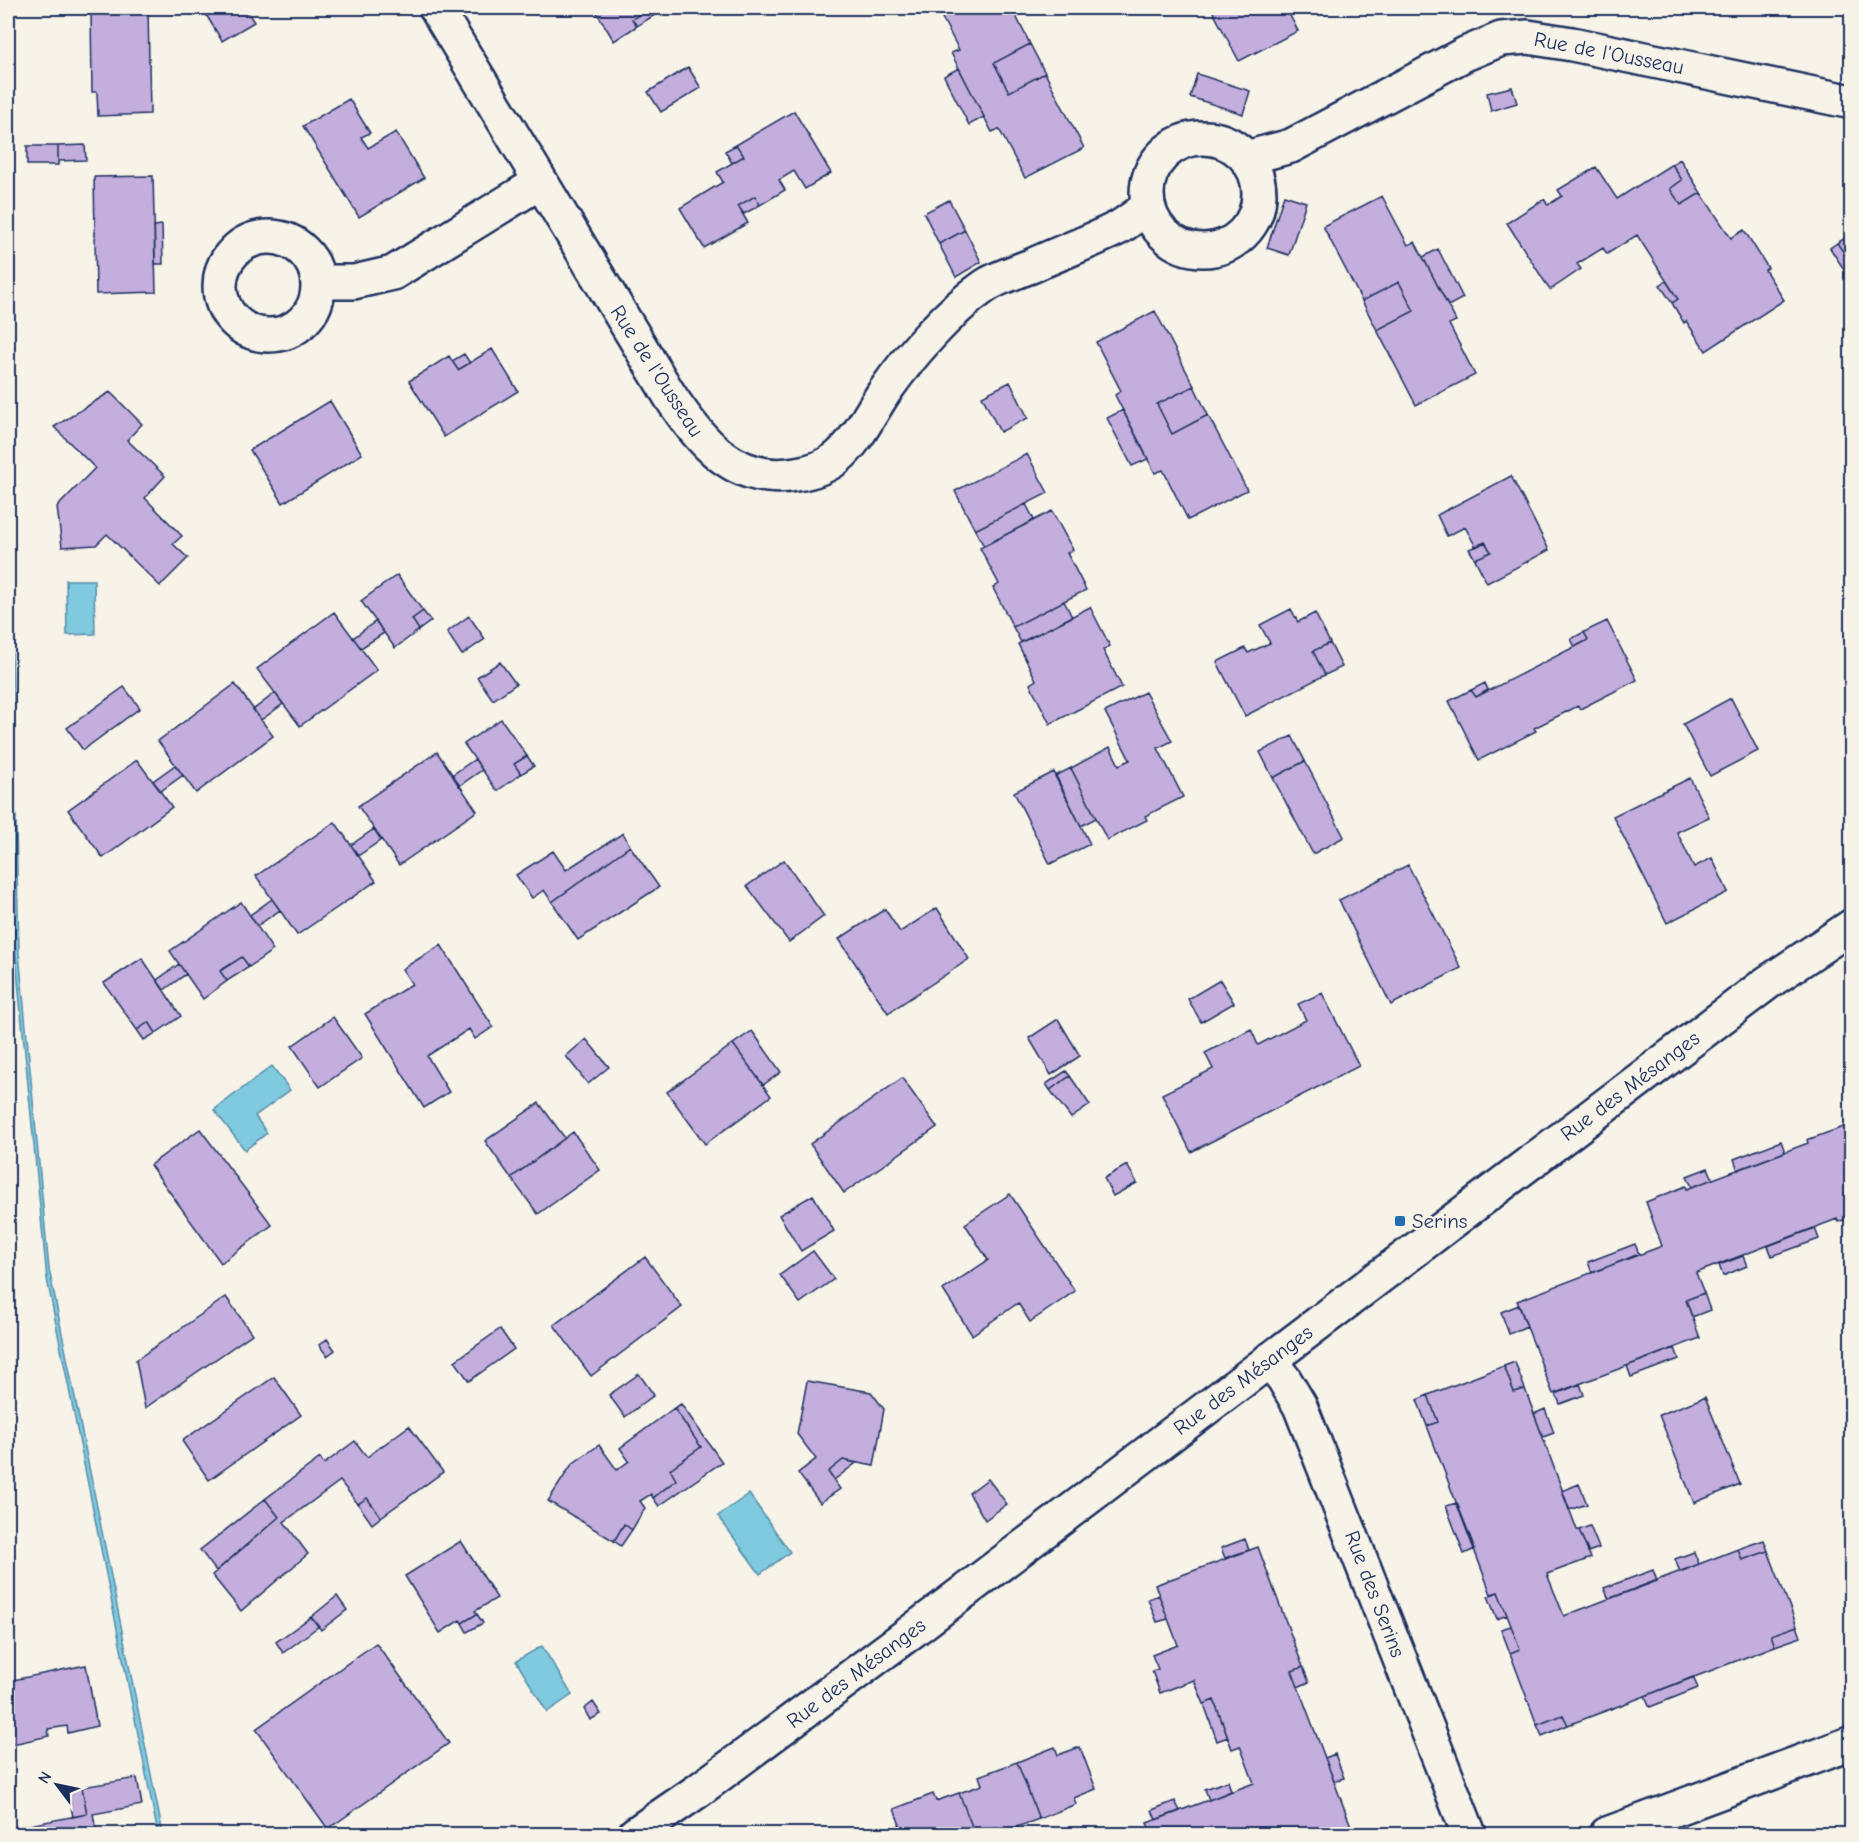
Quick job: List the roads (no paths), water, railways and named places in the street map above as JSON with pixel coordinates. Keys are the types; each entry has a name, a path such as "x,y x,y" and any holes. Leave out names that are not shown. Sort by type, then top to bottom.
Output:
{"street":[{"name":"Rue de l'Ousseau","path":"436,8 670,396 692,429 709,447 743,469 775,476 808,472 823,467 837,458 851,444 902,366 930,335 986,285 1119,227 1148,207"},
{"name":"Rue de l'Ousseau","path":"1246,158 1291,146 1465,54 1501,39 1528,37 1572,44 1851,102"},
{"path":"1196,138 1214,138 1232,146 1246,158 1255,173 1259,190 1258,207 1251,222 1240,236 1226,246 1210,250 1193,250 1178,245 1164,236 1154,223 1148,207 1146,188 1151,170 1162,154 1177,143 1196,138"},
{"path":"320,282 354,282 393,273 540,182"},
{"name":"Rue des Mésanges","path":"635,1834 699,1790 911,1632 1767,983 1851,926"},
{"name":"Rue des Serins","path":"1269,1360 1284,1379 1300,1406 1469,1834"},
{"path":"1607,1834 1851,1743"}],"water":[{"path":"8,487 19,953 49,1269 163,1834 158,1834 47,1279 15,951 8,649"},
{"path":"66,580 94,580 95,634 67,635"},
{"path":"272,1066 290,1090 255,1116 267,1133 245,1150 214,1110"},
{"path":"749,1494 790,1552 760,1574 718,1516"},
{"path":"542,1646 572,1695 547,1712 516,1661"}],"place":[{"name":"Serins","path":"1400,1221"}]}
